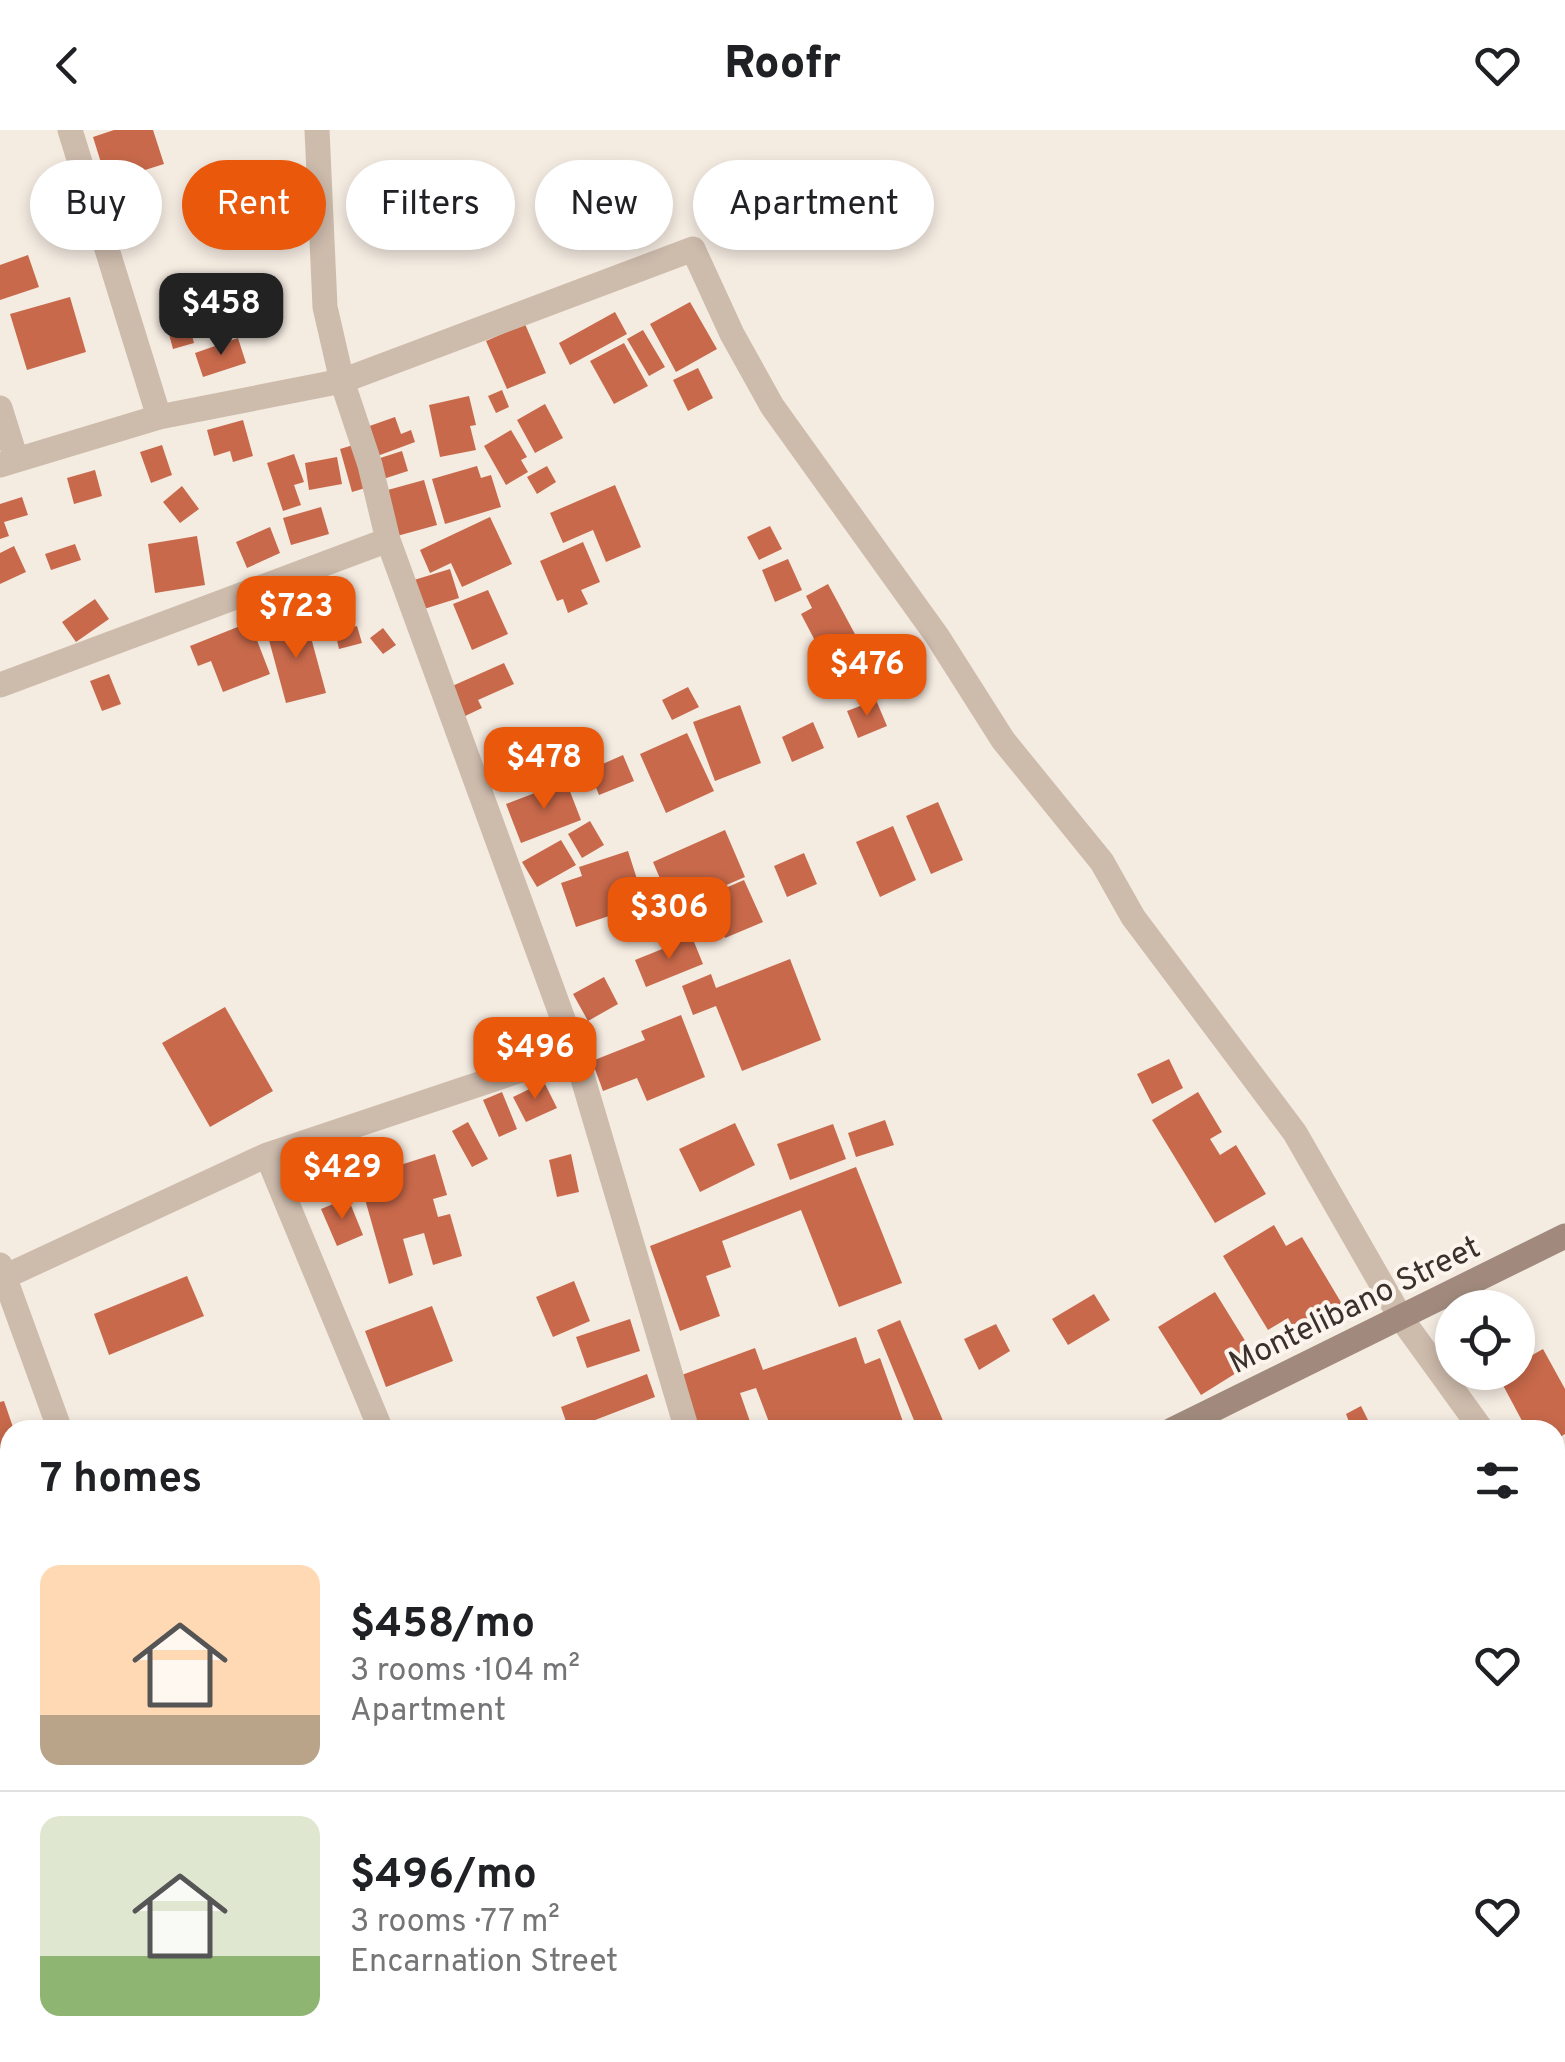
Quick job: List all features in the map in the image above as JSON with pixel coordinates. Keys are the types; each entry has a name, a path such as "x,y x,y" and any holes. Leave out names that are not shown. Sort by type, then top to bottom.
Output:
{"main road":[{"name":"Montelibano Street","path":"1192,1420 1565,1236"}],"street":[{"path":"70,130 159,418"},
{"path":"317,130 325,307 342,382 370,465 388,540 575,1052 684,1420"},
{"path":"0,408 8,462 159,418 342,382 693,249 732,334 772,406 937,636 1002,740 1102,862 1133,916 1295,1134 1401,1318 1475,1420"},
{"path":"0,685 388,540"},
{"path":"56,1420 1,1273 267,1156 575,1052"},
{"path":"267,1156 377,1420"}],"building":[{"path":"114,130 153,130 164,164 162,160 100,160 93,137"},
{"path":"28,255 39,287 0,300 0,265"},
{"path":"197,284 204,305 182,312 175,292"},
{"path":"70,297 86,352 27,370 10,314"},
{"path":"690,302 717,349 676,372 650,324"},
{"path":"228,311 235,333 220,338 213,316"},
{"path":"615,312 627,334 570,365 559,343"},
{"path":"188,320 194,343 173,349 167,327"},
{"path":"525,324 546,373 507,389 486,341"},
{"path":"643,330 665,367 649,376 627,339"},
{"path":"238,338 246,363 203,377 195,353"},
{"path":"624,343 648,386 614,404 590,361"},
{"path":"698,368 713,398 688,411 673,380"},
{"path":"502,390 509,407 496,413 488,396"},
{"path":"469,396 476,425 470,426 476,450 440,457 429,405"},
{"path":"545,404 563,438 535,453 517,420"},
{"path":"395,417 401,434 411,430 415,442 372,458 361,429"},
{"path":"243,420 253,456 233,462 230,451 214,456 207,430"},
{"path":"511,430 527,457 521,460 528,472 506,485 484,446"},
{"path":"360,443 372,486 352,492 340,449"},
{"path":"162,445 172,475 151,483 140,452"},
{"path":"402,451 408,471 380,480 374,460"},
{"path":"294,454 304,482 294,485 301,505 283,511 267,463"},
{"path":"337,457 342,484 309,490 305,463"},
{"path":"477,466 481,478 491,475 501,507 445,524 432,479"},
{"path":"547,466 556,482 537,494 527,477"},
{"path":"95,470 102,496 74,504 67,478"},
{"path":"424,480 437,525 397,536 384,491"},
{"path":"615,485 641,547 606,562 593,530 563,543 550,513"},
{"path":"182,486 199,509 180,523 163,502"},
{"path":"22,497 28,515 4,522 9,536 0,539 0,504"},
{"path":"321,507 329,534 291,545 283,518"},
{"path":"490,517 512,564 462,587 451,563 430,573 420,550"},
{"path":"770,526 782,549 759,560 747,537"},
{"path":"270,527 280,553 247,568 236,542"},
{"path":"197,536 205,585 155,593 148,544"},
{"path":"583,542 600,582 581,590 588,604 568,613 563,599 557,601 540,561"},
{"path":"75,544 81,560 51,570 45,554"},
{"path":"14,546 26,572 0,584 0,553"},
{"path":"788,559 802,590 775,602 762,570"},
{"path":"450,569 459,598 424,609 414,580"},
{"path":"828,584 856,636 822,654 801,614 812,608 806,596"},
{"path":"488,590 508,634 472,650 453,604"},
{"path":"95,599 109,619 76,642 62,622"},
{"path":"306,619 326,693 286,703 266,629"},
{"path":"250,622 270,674 223,692 211,661 198,666 190,646"},
{"path":"357,626 362,643 339,649 335,632"},
{"path":"383,628 396,645 383,654 370,638"},
{"path":"853,653 858,665 867,662 876,683 838,699 824,665"},
{"path":"504,663 514,684 478,700 482,708 463,717 450,687"},
{"path":"109,674 121,704 102,711 90,681"},
{"path":"688,687 699,707 672,720 662,700"},
{"path":"876,700 887,726 858,738 847,711"},
{"path":"740,705 761,763 715,781 693,722"},
{"path":"813,722 824,748 792,762 782,737"},
{"path":"570,732 583,763 522,788 509,758"},
{"path":"687,733 714,791 666,813 640,754"},
{"path":"623,755 634,781 599,795 589,770"},
{"path":"566,781 581,820 521,843 506,804"},
{"path":"938,802 963,860 931,874 906,816"},
{"path":"590,821 604,845 582,858 568,834"},
{"path":"893,826 916,880 880,897 856,842"},
{"path":"725,830 745,877 701,896 706,909 678,921 653,862"},
{"path":"561,840 576,865 537,887 522,862"},
{"path":"628,851 645,904 576,927 561,883 582,876 579,867"},
{"path":"804,853 817,884 787,897 774,866"},
{"path":"744,880 763,922 725,938 707,896"},
{"path":"692,937 703,964 646,987 635,960"},
{"path":"790,959 821,1040 742,1071 716,1006 693,1015 682,986 711,974 716,988"},
{"path":"604,977 618,1004 588,1021 573,994"},
{"path":"225,1007 273,1091 210,1127 162,1043"},
{"path":"681,1015 705,1077 647,1101 637,1078 603,1091 592,1061 645,1040 641,1031"},
{"path":"1169,1059 1183,1088 1152,1104 1137,1074"},
{"path":"544,1082 557,1108 526,1122 513,1097"},
{"path":"502,1092 517,1129 499,1137 483,1100"},
{"path":"1198,1092 1222,1132 1210,1139 1220,1155 1236,1145 1266,1194 1215,1223 1152,1120"},
{"path":"885,1120 894,1145 856,1157 848,1133"},
{"path":"468,1122 488,1159 472,1167 452,1131"},
{"path":"735,1123 755,1165 700,1192 679,1149"},
{"path":"833,1124 846,1159 790,1180 777,1144"},
{"path":"435,1154 447,1195 433,1199 438,1217 450,1214 462,1256 433,1265 424,1233 403,1239 413,1275 389,1284 359,1178"},
{"path":"571,1154 579,1192 557,1197 549,1160"},
{"path":"856,1167 902,1283 839,1307 801,1210 722,1241 731,1267 706,1276 720,1316 680,1331 650,1246"},
{"path":"348,1198 363,1235 337,1246 321,1209"},
{"path":"1274,1225 1286,1246 1302,1237 1345,1309 1299,1337 1288,1318 1268,1330 1223,1256"},
{"path":"187,1276 204,1316 109,1355 94,1314"},
{"path":"574,1281 590,1321 553,1337 536,1297"},
{"path":"1215,1292 1257,1360 1201,1395 1158,1327"},
{"path":"1094,1294 1110,1320 1068,1345 1052,1319"},
{"path":"432,1306 453,1361 386,1387 365,1331"},
{"path":"630,1319 640,1351 587,1368 576,1337"},
{"path":"900,1320 943,1420 914,1420 877,1330"},
{"path":"996,1324 1010,1351 979,1370 964,1339"},
{"path":"856,1337 865,1364 880,1358 902,1420 768,1420 756,1388 740,1393 749,1420 695,1420 679,1376 755,1348 763,1370"},
{"path":"1543,1349 1565,1389 1565,1420 1522,1420 1506,1390 1535,1390 1535,1353"},
{"path":"647,1374 655,1397 595,1420 566,1420 561,1407"},
{"path":"4,1401 11,1420 0,1420 0,1402"},
{"path":"1361,1406 1368,1420 1348,1420 1346,1414"}]}
